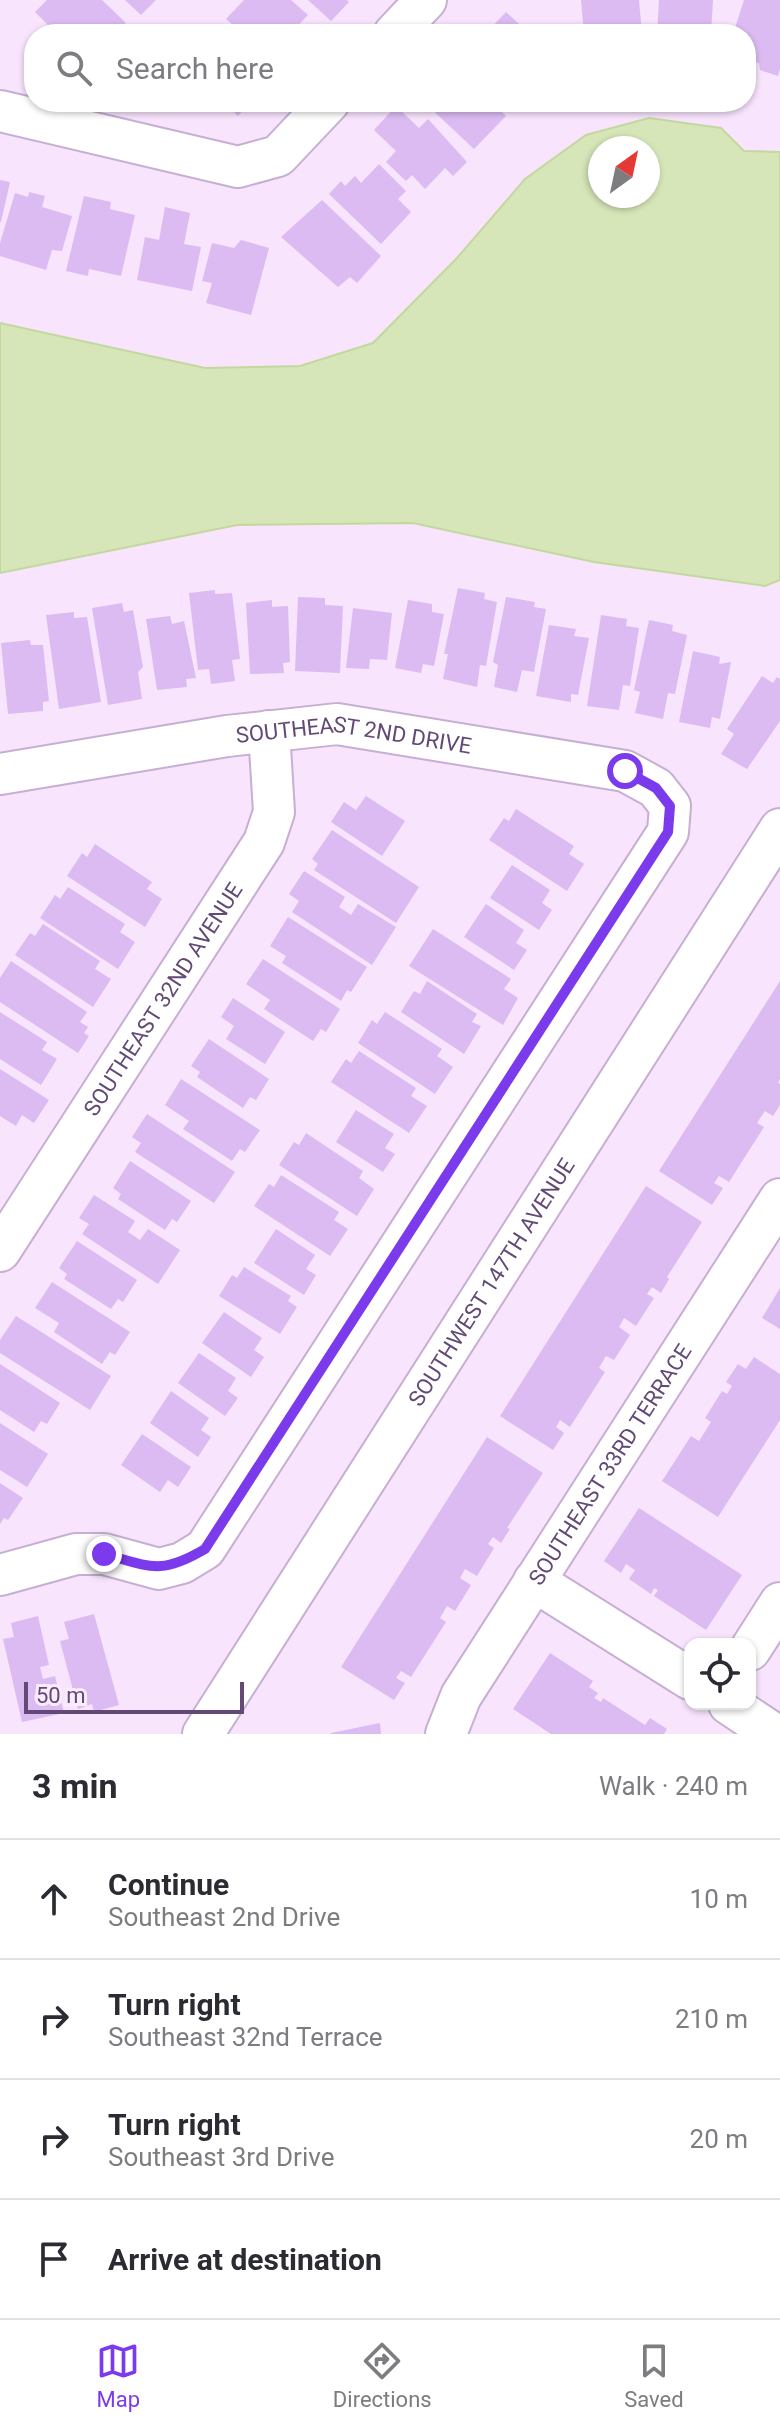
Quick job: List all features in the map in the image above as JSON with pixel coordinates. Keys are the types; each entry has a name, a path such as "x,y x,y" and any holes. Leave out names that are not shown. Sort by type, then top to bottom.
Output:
{"street":[{"path":"403,24 426,0"},
{"path":"0,111 238,167 278,156 320,112"},
{"name":"SOUTHEAST 2ND DRIVE","path":"0,774 269,731 337,724 625,771 656,788 670,806 668,832 205,1549 182,1563 159,1569 104,1554 76,1554 0,1575"},
{"name":"SOUTHEAST 32ND AVENUE","path":"0,1251 264,842 274,812 269,731"},
{"name":"SOUTHWEST 147TH AVENUE","path":"203,1734 714,937 780,829"},
{"name":"SOUTHEAST 33RD TERRACE","path":"446,1734 461,1696 780,1199"},
{"path":"534,1581 684,1675"},
{"path":"756,1641 780,1603"},
{"path":"738,1710 774,1734"}],"shaded area":[{"path":"649,118 721,128 744,151 780,152 780,580 765,586 594,562 413,523 237,525 0,573 0,323 205,368 300,366 373,343 457,258 525,179 586,135"}],"building":[{"path":"47,0 102,0 126,23 47,24 35,12"},
{"path":"125,0 156,0 141,15"},
{"path":"244,0 291,0 308,15 299,24 232,24 226,19"},
{"path":"308,0 347,0 349,2 331,21"},
{"path":"581,0 639,0 641,24 583,24"},
{"path":"659,0 713,0 712,24 658,24"},
{"path":"744,0 780,0 778,76 760,70 756,62 756,24 736,24"},
{"path":"506,12 519,24 495,24"},
{"path":"390,112 402,112 419,128 428,119 467,162 453,176 445,168 425,189 412,175 406,181 386,162 396,151 374,130"},
{"path":"435,112 502,112 506,116 474,149"},
{"path":"379,164 406,191 398,199 411,212 381,244 329,194 341,181 345,186 355,176 361,183"},
{"path":"0,180 10,182 1,222 0,222"},
{"path":"29,192 45,196 42,207 72,216 62,251 52,250 46,270 0,256 0,243 15,193 28,197"},
{"path":"84,196 111,202 110,209 135,215 121,276 89,269 88,276 66,271"},
{"path":"322,200 381,256 357,283 350,277 338,287 281,237"},
{"path":"165,207 190,213 184,244 201,247 192,291 137,280 145,237 159,240"},
{"path":"241,240 269,248 251,315 206,303 212,283 202,281 212,243 234,248"},
{"path":"458,588 485,593 484,599 497,602 486,666 480,665 477,687 443,679 448,654 444,654"},
{"path":"215,590 215,594 232,593 240,659 232,660 235,681 211,684 209,669 198,670 189,593"},
{"path":"298,597 325,598 325,605 343,606 340,673 295,671"},
{"path":"506,597 535,602 534,607 546,609 534,672 522,670 517,692 494,687 498,665 493,662"},
{"path":"272,600 272,607 288,606 290,662 283,663 284,673 250,674 246,603"},
{"path":"408,600 432,604 432,612 444,614 434,666 423,664 421,673 395,668"},
{"path":"122,603 124,612 133,610 143,667 138,672 142,699 108,705 92,608"},
{"path":"353,608 392,613 387,660 370,659 369,669 346,668"},
{"path":"74,612 74,618 87,617 101,702 59,709 46,615"},
{"path":"601,615 627,619 626,626 639,628 630,686 623,685 619,710 587,706"},
{"path":"170,616 172,624 184,621 196,678 186,679 187,687 157,690 146,619"},
{"path":"649,620 673,625 672,631 687,635 675,694 668,693 663,719 635,713 640,692 634,690"},
{"path":"549,625 576,629 574,636 589,638 578,695 571,694 571,702 536,696"},
{"path":"30,640 31,645 43,645 49,701 43,702 43,711 8,714 1,643"},
{"path":"693,651 720,657 719,664 731,662 720,719 712,717 710,728 679,722"},
{"path":"762,676 773,683 777,677 780,679 780,721 747,769 721,754 734,734 727,729"},
{"path":"366,796 405,821 382,856 331,822 344,802 356,810"},
{"path":"516,809 574,846 569,854 584,864 567,891 489,840 504,818 509,821"},
{"path":"332,830 419,887 396,923 314,870 318,864 312,859"},
{"path":"95,844 152,882 147,889 162,899 145,927 67,876 82,853 87,857"},
{"path":"512,865 550,890 542,903 552,910 539,930 490,898"},
{"path":"304,871 345,897 339,907 351,915 358,904 396,927 372,965 292,912 299,901 289,894"},
{"path":"68,887 125,924 120,932 135,942 118,969 40,918 55,895 60,899"},
{"path":"486,904 524,930 516,943 527,950 514,970 464,937"},
{"path":"288,917 367,967 351,992 347,990 341,1001 282,963 286,956 270,946"},
{"path":"43,924 100,961 95,969 111,979 93,1007 15,955 30,933 35,936"},
{"path":"433,929 511,979 504,989 518,998 503,1025 409,966"},
{"path":"263,959 340,1009 326,1032 321,1029 313,1041 264,1009 270,1000 246,984"},
{"path":"11,961 87,1012 80,1022 88,1027 84,1033 89,1036 78,1053 0,1002 0,978"},
{"path":"427,981 477,1014 472,1022 481,1026 464,1054 401,1012 414,991 420,994"},
{"path":"780,981 780,1105 773,1116 765,1111 757,1123 764,1127 729,1182 719,1176 714,1183 723,1188 712,1205 659,1171"},
{"path":"233,998 285,1032 265,1064 226,1039 234,1026 221,1017"},
{"path":"0,1012 47,1042 42,1050 57,1059 41,1085 0,1059"},
{"path":"385,1012 442,1049 437,1056 453,1067 435,1094 358,1043 372,1020 377,1024"},
{"path":"209,1039 269,1079 256,1100 250,1097 243,1108 197,1077 200,1072 191,1066"},
{"path":"359,1051 416,1088 411,1096 427,1106 409,1133 331,1082 346,1059 351,1063"},
{"path":"0,1069 49,1100 34,1123 22,1115 16,1126 0,1116"},
{"path":"181,1079 260,1130 245,1152 240,1149 232,1161 183,1129 189,1121 165,1105"},
{"path":"356,1110 394,1134 385,1148 395,1154 383,1172 336,1142"},
{"path":"147,1114 235,1172 214,1203 135,1152 141,1143 132,1137"},
{"path":"306,1133 363,1171 359,1178 374,1189 357,1216 279,1165 294,1142 299,1145"},
{"path":"130,1161 191,1201 177,1222 172,1219 165,1230 118,1199 121,1194 113,1188"},
{"path":"281,1175 339,1212 334,1220 348,1229 330,1256 254,1206 269,1184 274,1187"},
{"path":"646,1186 702,1222 667,1277 669,1279 661,1293 652,1287 647,1294 654,1298 636,1326 624,1318 619,1327 630,1335 614,1360 606,1356 599,1368 605,1372 570,1427 560,1420 556,1427 564,1433 553,1450 500,1416"},
{"path":"94,1195 135,1221 128,1232 140,1240 148,1229 180,1250 158,1284 82,1234 89,1224 79,1218"},
{"path":"276,1229 315,1255 306,1269 316,1275 304,1295 254,1263"},
{"path":"77,1241 137,1280 123,1302 118,1299 111,1309 64,1279 67,1274 59,1268"},
{"path":"244,1267 291,1296 288,1301 297,1307 280,1334 219,1296 232,1275 237,1278"},
{"path":"52,1282 130,1332 115,1355 110,1352 102,1364 54,1332 59,1323 35,1308"},
{"path":"780,1288 780,1329 762,1318"},
{"path":"224,1312 262,1338 254,1350 264,1357 251,1377 202,1343"},
{"path":"16,1316 111,1376 90,1410 0,1353 0,1340"},
{"path":"199,1353 236,1378 228,1391 238,1398 225,1416 178,1383"},
{"path":"754,1357 780,1374 780,1420 718,1517 662,1481 691,1436 699,1441 711,1422 705,1418 722,1391 727,1394 732,1386 726,1382 738,1364 746,1369"},
{"path":"0,1364 60,1403 47,1424 41,1421 34,1432 0,1410"},
{"path":"171,1391 209,1418 201,1430 211,1437 198,1457 150,1423"},
{"path":"0,1423 48,1454 27,1487 0,1470"},
{"path":"142,1434 191,1467 178,1487 168,1480 160,1492 121,1465"},
{"path":"487,1437 543,1473 507,1528 510,1529 501,1543 493,1537 488,1544 494,1548 477,1576 465,1569 460,1578 471,1585 455,1611 447,1606 440,1618 446,1622 411,1677 401,1671 396,1678 405,1683 394,1700 341,1667"},
{"path":"0,1483 23,1498 8,1520 4,1518 0,1524"},
{"path":"639,1508 742,1575 706,1630 654,1596 658,1590 654,1588 651,1594 629,1579 635,1570 626,1564 621,1573 604,1561"},
{"path":"94,1614 119,1705 94,1712 92,1704 78,1709 60,1641 69,1639 64,1622"},
{"path":"38,1616 49,1665 40,1667 43,1679 55,1676 64,1713 22,1722 3,1639 14,1637 11,1623"},
{"path":"550,1653 593,1681 589,1687 598,1693 594,1698 601,1702 603,1698 645,1725 650,1718 667,1729 664,1734 551,1734 513,1709"},
{"path":"380,1723 381,1734 331,1734 331,1733"}],"route":[{"path":"104,1554 159,1569 182,1563 205,1549 668,832 670,806 656,788 625,771"}]}
